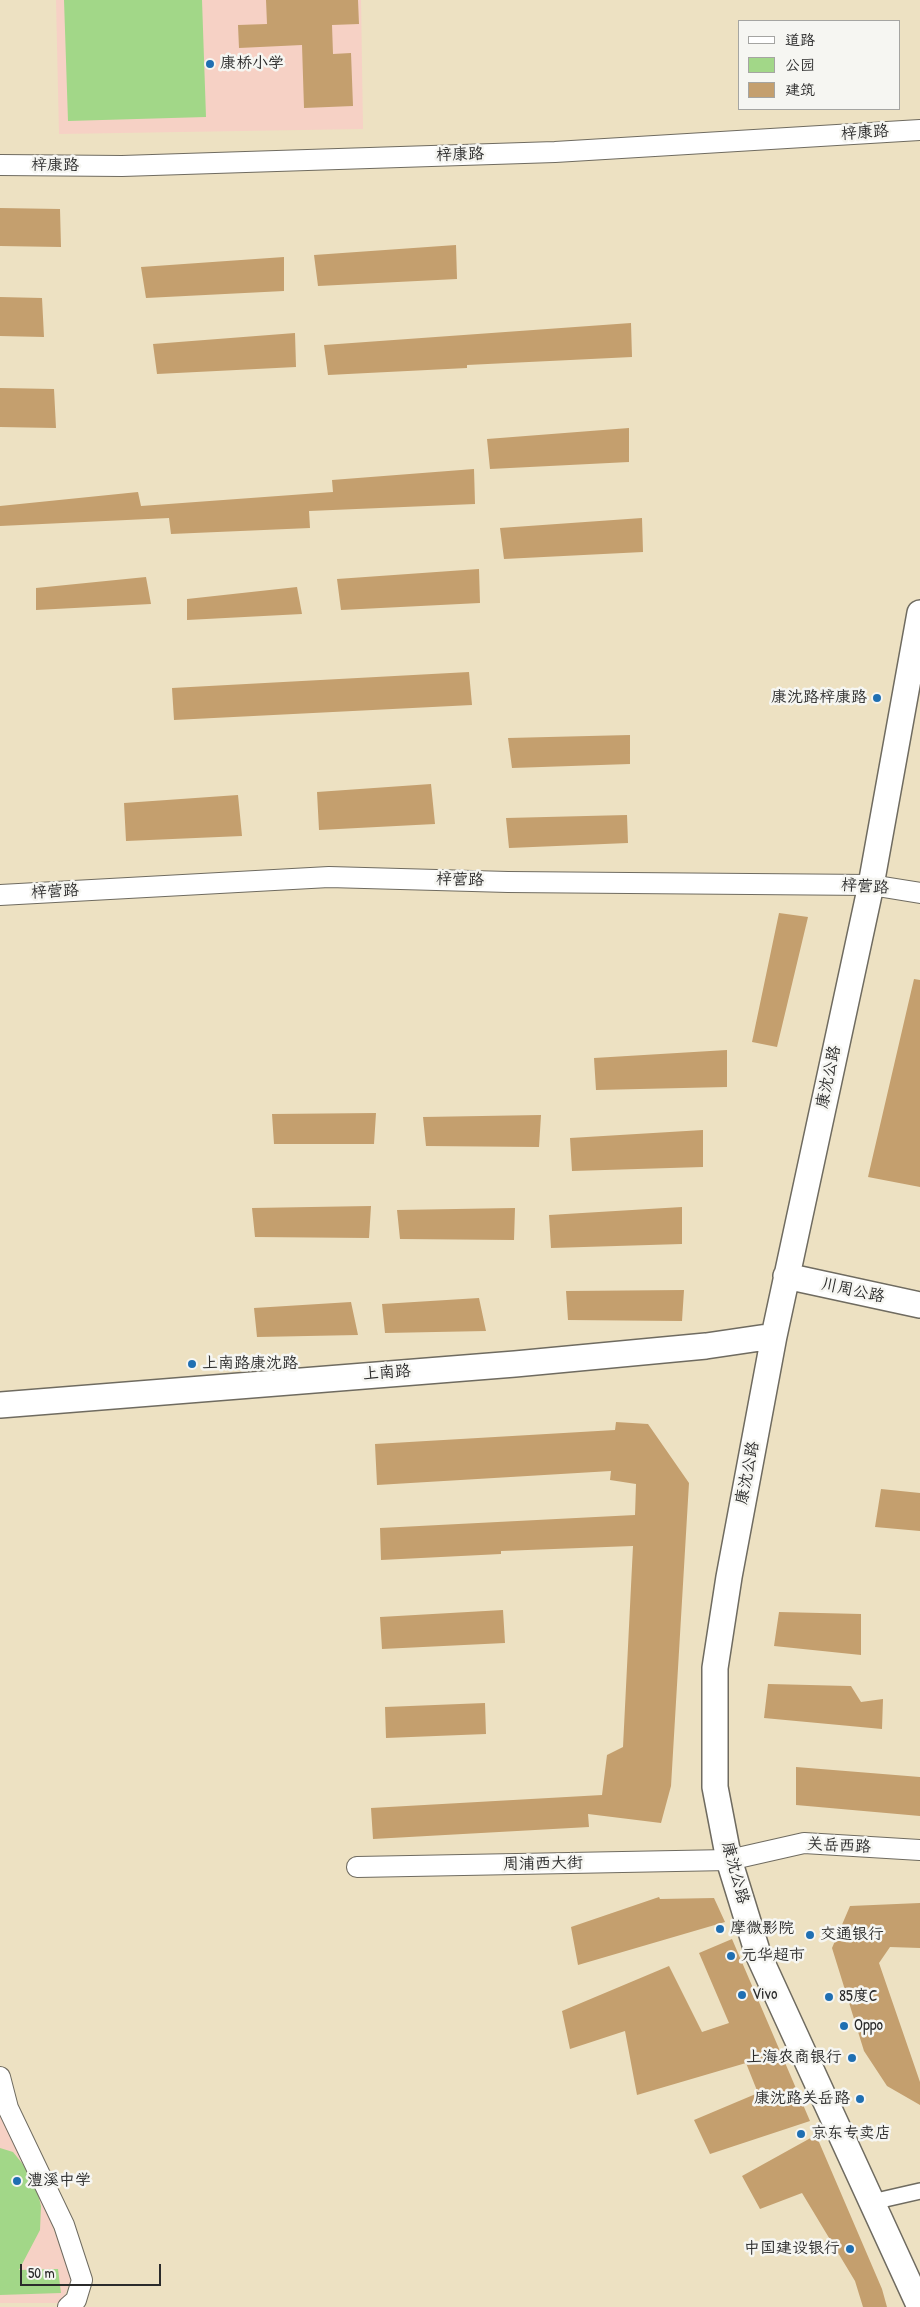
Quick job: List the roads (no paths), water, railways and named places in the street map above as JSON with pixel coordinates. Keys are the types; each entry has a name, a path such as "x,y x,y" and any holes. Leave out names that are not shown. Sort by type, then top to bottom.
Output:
{"street":[{"name":"梓康路","path":"0,165 122,166 546,152 920,130"},
{"name":"康沈公路","path":"920,613 871,885 774,1336 714,1668 716,1787 730,1860 758,1954 920,2307"},
{"name":"梓营路","path":"0,895 329,877 508,882 871,885 920,893"},
{"name":"川周公路","path":"786,1276 920,1305"},
{"name":"上南路","path":"0,1405 515,1364 706,1346 774,1336"},
{"name":"关岳西路","path":"730,1860 804,1843 920,1850"},
{"name":"周浦西大街","path":"357,1867 730,1860"},
{"path":"0,2077 8,2108 64,2225 82,2280 75,2305"},
{"path":"872,2202 920,2191"}],"place":[{"name":"康桥小学","path":"210,64"},
{"name":"康沈路梓康路","path":"877,698"},
{"name":"上南路康沈路","path":"192,1364"},
{"name":"摩微影院","path":"720,1929"},
{"name":"交通银行","path":"810,1935"},
{"name":"元华超市","path":"731,1956"},
{"name":"Vivo","path":"742,1995"},
{"name":"85度C","path":"829,1997"},
{"name":"Oppo","path":"844,2026"},
{"name":"上海农商银行","path":"852,2058"},
{"name":"康沈路关岳路","path":"860,2099"},
{"name":"京东专卖店","path":"801,2134"},
{"name":"澧溪中学","path":"17,2181"},
{"name":"中国建设银行","path":"850,2249"}]}
